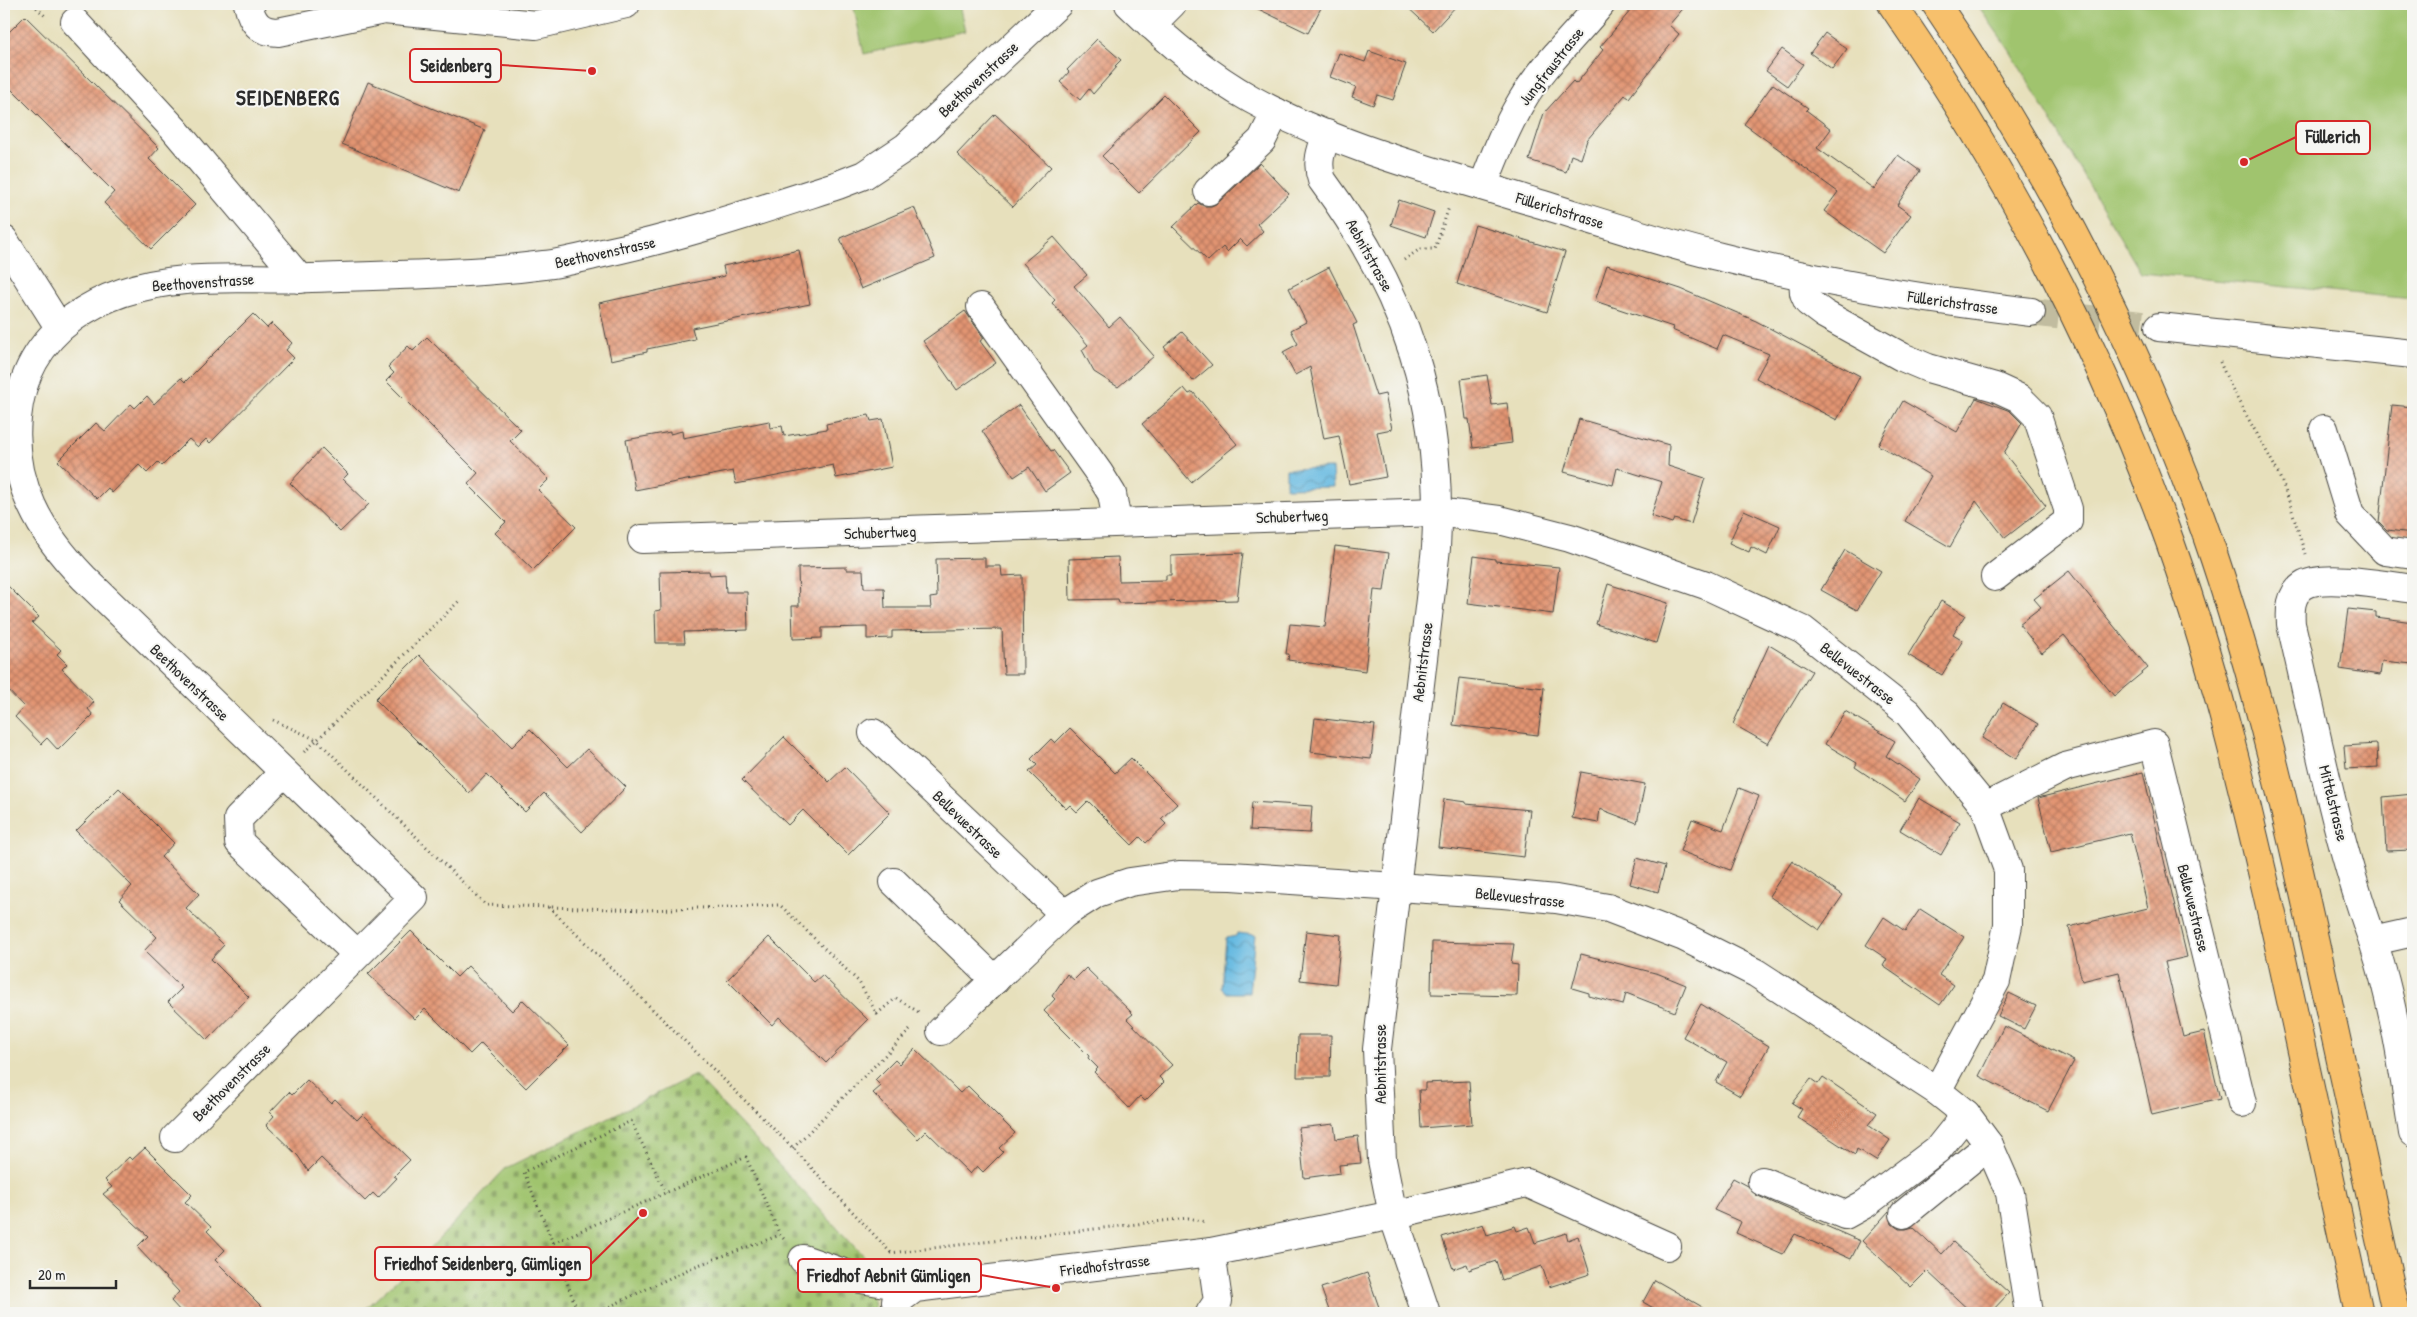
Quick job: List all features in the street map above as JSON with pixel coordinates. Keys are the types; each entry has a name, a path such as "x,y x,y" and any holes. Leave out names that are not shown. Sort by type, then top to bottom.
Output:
{"highway":[{"path":"1892,4 1961,108 2039,242 2074,311 2106,382 2163,523 2208,661 2249,818 2359,1313"},
{"path":"1936,4 1998,100 2076,236 2139,366 2198,510 2246,661 2280,792 2396,1313"}],"street":[{"path":"248,4 254,22 267,32 278,32 384,10 536,25 626,4"},
{"name":"Beethovenstrasse","path":"175,1138 414,898 283,773 66,560 51,541 12,469 19,400 29,371 42,348 60,327 74,315 90,306 147,285 184,280 484,272 549,265 659,241 838,185 864,175 906,147 1058,4"},
{"name":"Füllerichstrasse","path":"1129,4 1151,25 1202,67 1249,98 1326,134 1483,186 1692,249 1803,277 1953,303 2031,312"},
{"path":"1151,25 1172,4"},
{"name":"Jungfraustrasse","path":"1483,186 1495,152 1521,101 1537,79 1601,4"},
{"path":"74,22 174,130 300,278"},
{"path":"1208,191 1262,140 1276,112"},
{"name":"Aebnitstrasse","path":"1326,134 1319,159 1319,170 1322,180 1359,233 1395,300 1421,374 1434,448 1437,512 1436,548 1377,1049 1382,1160 1393,1215 1426,1313"},
{"path":"4,240 60,327"},
{"path":"1803,277 1804,293 1808,302 1824,314 1902,357 1928,368 1995,387 2019,398 2037,416 2068,509 2068,521 1995,577"},
{"path":"981,307 1100,473 1112,494 1117,522"},
{"path":"2159,327 2413,354"},
{"path":"2324,429 2350,514 2385,551 2413,554"},
{"name":"Schubertweg","path":"642,539 1437,512"},
{"name":"Bellevuestrasse","path":"1437,512 1499,520 1570,538 1706,585 1803,630 1908,713 1985,807 2008,870 2008,925 1996,981 1937,1091"},
{"path":"2313,581 2332,580 2413,589"},
{"name":"Mittelstrasse","path":"2313,581 2302,586 2294,595 2290,607 2291,624 2357,893 2390,996 2413,1133"},
{"name":"Bellevuestrasse","path":"873,733 1064,914"},
{"name":"Bellevuestrasse","path":"1985,807 2065,767 2154,744 2242,1103"},
{"path":"283,773 238,819 240,842 357,954"},
{"name":"Bellevuestrasse","path":"933,1023 995,980 1064,914 1097,893 1130,882 1179,875 1395,887 1556,899 1608,908 1684,937 1756,973 1937,1091 1966,1114 1988,1145 2010,1193 2029,1313"},
{"path":"894,882 995,980"},
{"path":"2373,941 2413,932"},
{"path":"1762,1181 1845,1215 1865,1204 1938,1149 1966,1114"},
{"path":"1904,1214 1988,1145"},
{"path":"1393,1215 1527,1183 1667,1246"},
{"name":"Friedhofstrasse","path":"803,1259 860,1279 915,1288 1211,1252 1393,1215"},
{"path":"1210,1313 1218,1301 1211,1252"},
{"path":"898,1313 896,1302 915,1288"}],"path":[{"path":"1397,265 1420,249 1435,249 1453,195 1448,189 1452,176"},
{"path":"2218,357 2229,383 2276,469 2292,511 2313,581"},
{"path":"283,773 461,599"},
{"path":"317,740 486,905 646,910 780,905 859,982 877,1014 896,998 933,1023 793,1148"},
{"path":"549,907 793,1148 890,1252 915,1288"},
{"path":"578,1313 524,1172 631,1121 666,1193"},
{"path":"553,1244 746,1157 780,1235 693,1267 596,1313"},
{"path":"890,1252 1188,1218 1214,1224"}],"green space":[{"path":"853,4 959,4 965,31 864,54"},
{"path":"1977,4 2413,4 2413,299 2141,273 2010,51"},
{"path":"695,1075 865,1258 875,1313 361,1313 422,1257 506,1168"}],"water":[{"path":"1332,468 1333,487 1286,488 1286,469"},
{"path":"1237,933 1255,935 1249,993 1227,993 1222,988 1226,938 1236,936"}],"building":[{"path":"1248,4 1323,4 1308,33"},
{"path":"1404,4 1458,4 1433,31"},
{"path":"1636,4 1687,4 1669,25 1679,34 1629,98 1625,95 1587,140 1581,159 1571,155 1566,172 1529,160 1544,113 1573,81 1576,84 1603,50 1600,47"},
{"path":"25,16 159,148 149,159 195,205 151,249 104,203 114,192 4,82 4,37"},
{"path":"1825,33 1847,49 1832,69 1810,53"},
{"path":"1097,39 1121,60 1093,94 1089,89 1080,100 1060,82 1069,72 1067,70"},
{"path":"1782,49 1803,64 1787,86 1766,71"},
{"path":"1369,51 1406,64 1393,100 1377,95 1373,105 1352,97 1356,87 1330,77 1339,53 1365,62"},
{"path":"368,82 485,130 459,193 342,144"},
{"path":"1773,84 1808,108 1806,110 1831,129 1817,148 1874,189 1898,155 1920,171 1897,205 1911,215 1883,253 1824,211 1838,192 1744,124"},
{"path":"1164,95 1201,132 1139,193 1102,156"},
{"path":"995,114 1051,167 1013,207 957,154"},
{"path":"1260,163 1289,194 1257,224 1263,231 1247,246 1240,239 1227,252 1223,247 1208,261 1173,227 1198,203 1204,206 1211,206 1218,203"},
{"path":"1399,200 1434,212 1426,237 1391,225"},
{"path":"914,207 935,258 861,289 840,238"},
{"path":"1475,225 1565,252 1547,312 1457,284"},
{"path":"1054,237 1087,275 1074,286 1109,327 1120,317 1154,356 1118,387 1094,372 1082,350 1088,345 1052,303 1055,300 1023,263"},
{"path":"799,250 810,304 692,328 695,339 647,349 647,352 611,360 599,303 725,276 723,266"},
{"path":"1607,265 1681,289 1756,321 1860,376 1837,420 1756,378 1769,354 1723,335 1717,349 1672,330 1673,327 1595,301"},
{"path":"1329,267 1357,323 1353,325 1376,396 1385,394 1392,429 1377,432 1386,477 1349,484 1339,436 1324,439 1310,367 1295,375 1283,352 1298,344 1291,330 1306,322 1289,288"},
{"path":"965,311 984,338 980,341 996,363 957,390 923,341"},
{"path":"253,314 267,328 272,323 292,343 286,350 294,358 210,443 206,439 198,447 189,439 162,466 158,462 147,473 139,465 112,493 108,488 97,499 58,461 96,423 105,431 131,404 135,408 147,396 154,404 181,378 185,382"},
{"path":"1182,332 1212,365 1193,381 1164,347"},
{"path":"427,337 521,430 510,441 549,479 538,490 576,527 533,570 495,533 506,522 468,484 478,473 386,381 394,373 388,367 408,346 413,351"},
{"path":"1487,375 1492,405 1507,403 1512,443 1473,448 1469,419 1466,419 1461,379"},
{"path":"1184,388 1189,394 1193,392 1237,444 1191,482 1142,424"},
{"path":"1976,398 2010,411 2022,423 2004,453 2046,506 2005,538 1976,501 1950,547 1905,521 1931,476 1878,445 1903,401 1957,432"},
{"path":"1019,405 1051,451 1053,450 1070,473 1045,491 1029,467 1014,477 982,431"},
{"path":"2392,405 2413,407 2413,533 2387,530 2379,522"},
{"path":"869,415 871,421 883,419 892,467 836,478 833,465 736,484 733,471 635,490 626,440 682,431 683,438 769,421 770,428 782,426 784,436 827,429 826,424"},
{"path":"1579,419 1669,445 1668,466 1705,478 1691,524 1674,519 1672,523 1651,516 1662,482 1617,468 1613,485 1564,472"},
{"path":"322,448 348,474 343,479 369,504 340,532 290,483"},
{"path":"1744,510 1780,526 1767,555 1751,547 1749,552 1729,543"},
{"path":"1335,546 1389,553 1384,591 1374,590 1365,671 1288,660 1289,654 1286,654 1290,624 1325,627"},
{"path":"1845,550 1881,571 1857,610 1821,590"},
{"path":"1243,553 1237,600 1119,603 1118,599 1070,600 1069,559 1118,557 1119,581 1166,580 1166,575 1171,575 1171,556"},
{"path":"1474,556 1495,559 1495,561 1559,567 1553,614 1468,603"},
{"path":"985,558 985,566 1001,566 1002,576 1022,575 1023,674 1004,674 1002,629 892,631 892,638 867,639 867,627 822,628 822,638 793,639 792,606 799,606 798,568 847,567 847,570 863,570 864,588 884,588 885,608 931,608 930,598 937,597 936,559"},
{"path":"709,571 710,575 725,574 726,592 747,592 748,630 684,632 685,643 656,643 655,611 661,610 660,572"},
{"path":"2069,571 2148,668 2114,696 2064,635 2042,653 2019,624 2041,607 2034,599"},
{"path":"4,582 39,617 32,623 61,650 57,654 67,664 62,669 94,702 88,709 93,715 58,750 47,738 41,744 15,717 24,707 4,686"},
{"path":"1608,584 1668,603 1656,643 1596,624"},
{"path":"1941,601 1965,615 1953,634 1963,640 1942,675 1908,655"},
{"path":"2348,609 2376,612 2376,617 2413,622 2413,664 2382,661 2380,675 2340,669"},
{"path":"1769,645 1812,671 1768,744 1733,724"},
{"path":"419,655 512,747 530,729 568,767 587,749 626,787 582,832 544,793 525,812 487,774 469,793 375,699"},
{"path":"1459,678 1544,688 1538,735 1453,725"},
{"path":"2003,703 2038,724 2016,759 1982,738"},
{"path":"1845,711 1895,741 1886,756 1920,779 1905,801 1855,767 1857,763 1825,744"},
{"path":"1315,718 1375,725 1371,759 1311,752"},
{"path":"1070,728 1115,773 1131,758 1177,804 1161,819 1166,824 1146,843 1140,837 1132,845 1088,801 1077,812 1070,805 1066,809 1029,772 1037,765 1031,759 1051,739 1055,743"},
{"path":"784,737 829,782 845,767 890,813 848,855 803,810 788,825 742,780"},
{"path":"2377,744 2378,767 2346,769 2344,746"},
{"path":"1581,772 1645,784 1637,823 1600,809 1598,823 1572,818"},
{"path":"2143,772 2187,957 2165,962 2183,1037 2204,1032 2220,1099 2152,1115 2119,972 2082,981 2069,927 2148,908 2130,833 2051,852 2038,798"},
{"path":"119,788 174,843 161,857 199,894 186,908 224,945 211,959 249,997 207,1040 168,1002 182,988 144,951 157,937 119,900 132,886 76,831"},
{"path":"1739,788 1759,796 1730,870 1680,851 1692,819 1723,830"},
{"path":"2413,794 2413,850 2386,851 2383,797"},
{"path":"1919,798 1960,822 1941,855 1900,830"},
{"path":"1444,799 1466,802 1466,804 1530,810 1524,857 1438,847"},
{"path":"1252,802 1312,806 1310,833 1250,830"},
{"path":"1637,858 1665,866 1658,892 1630,884"},
{"path":"1792,861 1843,895 1819,930 1769,896"},
{"path":"1920,909 1964,937 1939,975 1954,985 1940,1005 1883,966 1887,959 1866,945 1884,917 1905,931"},
{"path":"411,931 457,977 468,966 512,1011 523,1000 569,1045 526,1088 481,1043 470,1054 425,1009 415,1019 368,974"},
{"path":"1306,931 1341,935 1336,984 1300,980"},
{"path":"769,937 814,982 822,975 868,1020 826,1063 779,1017 772,1025 727,980"},
{"path":"1432,942 1514,944 1511,964 1518,965 1517,996 1431,994"},
{"path":"1581,954 1659,974 1686,985 1675,1012 1626,993 1623,1005 1589,996 1589,993 1572,988"},
{"path":"1086,968 1133,1014 1127,1019 1172,1065 1159,1077 1164,1082 1145,1101 1140,1096 1129,1108 1094,1072 1098,1068 1088,1058 1089,1056 1044,1011 1055,999 1052,996 1067,974 1074,980"},
{"path":"2009,993 2036,1006 2024,1029 1998,1016"},
{"path":"1701,1004 1769,1046 1740,1096 1716,1082 1727,1062 1683,1037"},
{"path":"2004,1026 2074,1061 2048,1111 1979,1076"},
{"path":"1298,1035 1331,1035 1330,1077 1297,1077"},
{"path":"915,1049 960,1093 968,1086 1015,1133 999,1148 1003,1152 983,1172 977,1166 970,1174 926,1131 918,1139 873,1093 881,1086 875,1080 895,1060 899,1064"},
{"path":"1823,1077 1877,1113 1868,1125 1890,1140 1876,1161 1857,1149 1855,1155 1797,1117 1802,1109 1792,1103 1811,1079 1818,1084"},
{"path":"307,1080 331,1103 335,1099 357,1120 363,1114 410,1160 394,1176 397,1178 378,1198 373,1193 365,1201 321,1158 308,1171 298,1156 266,1125 274,1116 270,1112 289,1092 292,1095"},
{"path":"1469,1081 1472,1124 1421,1128 1419,1090 1425,1090 1425,1083"},
{"path":"1334,1124 1336,1139 1358,1136 1361,1163 1339,1165 1340,1173 1304,1178 1299,1128"},
{"path":"145,1148 192,1195 185,1202 211,1227 207,1231 225,1250 215,1260 268,1313 182,1313 171,1301 179,1292 137,1247 148,1236 103,1194 112,1187 105,1180 129,1157 132,1160"},
{"path":"1733,1178 1748,1186 1756,1195 1860,1241 1851,1259 1795,1234 1783,1254 1736,1233 1741,1222 1714,1210"},
{"path":"1889,1211 1892,1224 1899,1229 1913,1227 1942,1254 1953,1242 2009,1293 1990,1313 1972,1313 1927,1271 1911,1287 1862,1241"},
{"path":"1483,1224 1487,1235 1515,1226 1517,1231 1529,1227 1535,1243 1566,1233 1568,1240 1578,1236 1590,1274 1549,1287 1542,1266 1502,1280 1496,1261 1469,1270 1467,1264 1453,1269 1442,1237"},
{"path":"1367,1273 1381,1313 1330,1313 1321,1288"},
{"path":"1655,1280 1713,1313 1662,1313 1643,1302"}],"tunnel":[{"path":"2031,312 2159,327"}],"place":[{"name":"Seidenberg","path":"592,71"},
{"name":"Füllerich","path":"2244,162"},
{"name":"Friedhof Seidenberg, Gümligen","path":"643,1213"},
{"name":"Friedhof Aebnit Gümligen","path":"1056,1288"}],"district":[{"name":"SEIDENBERG","path":"288,98"}]}
